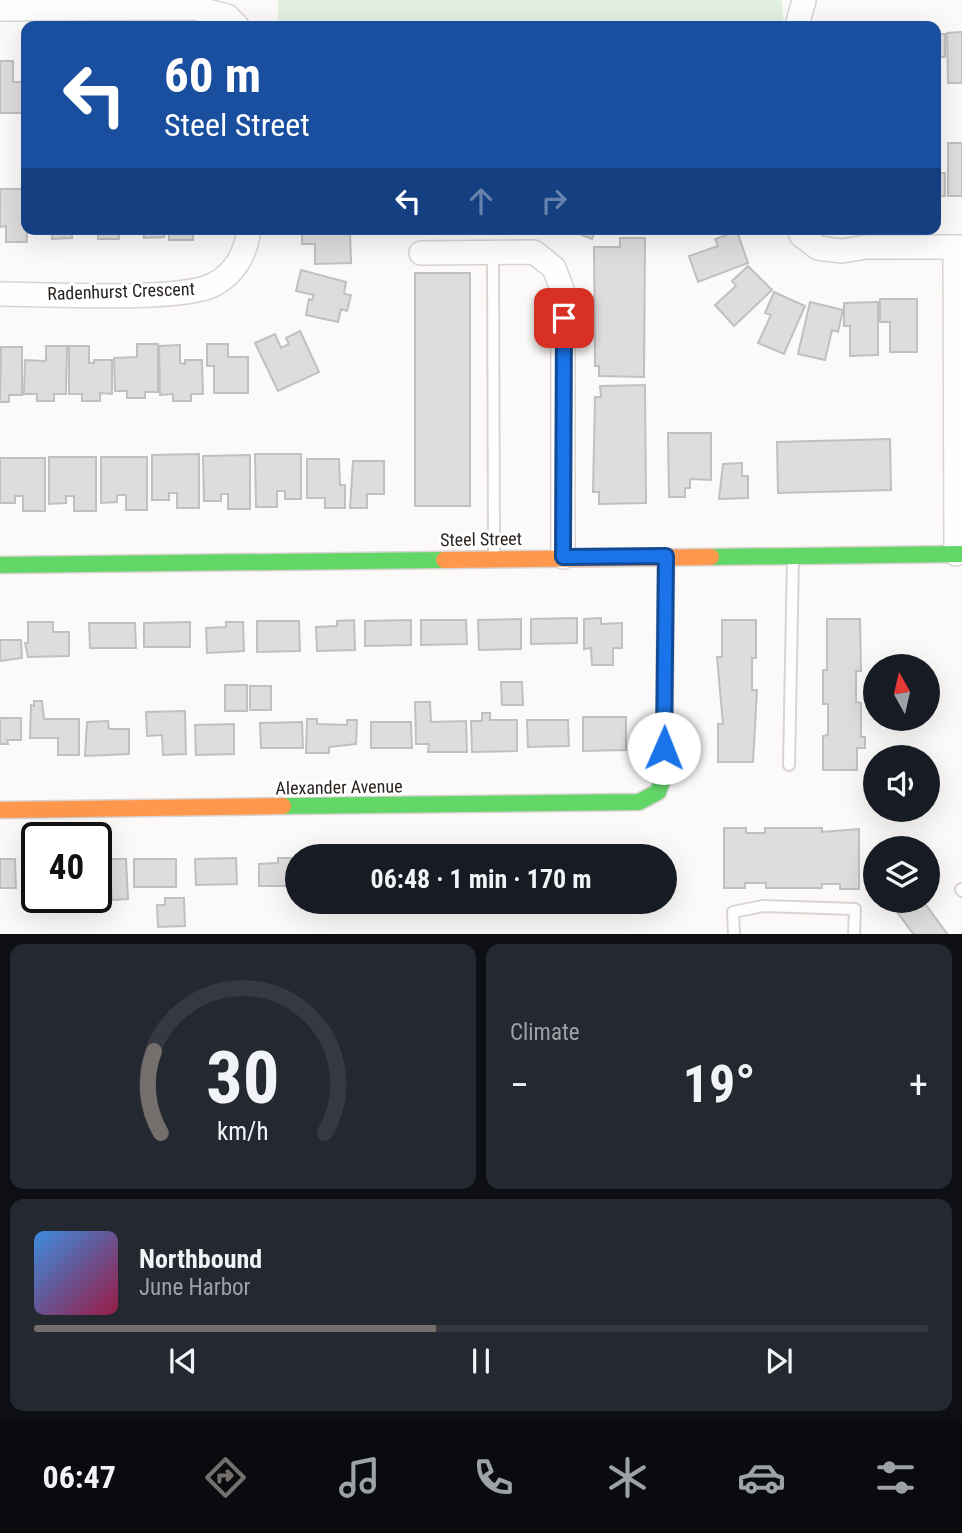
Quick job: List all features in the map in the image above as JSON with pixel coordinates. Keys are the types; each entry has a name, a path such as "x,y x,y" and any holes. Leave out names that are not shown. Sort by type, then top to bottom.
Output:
{"street":[{"path":"798,21 804,0"},
{"path":"0,9 195,8 228,16 232,21"},
{"name":"Radenhurst Crescent","path":"0,294 191,292 211,286 237,266 247,235"},
{"path":"801,235 818,248 830,249 959,247 959,554"},
{"path":"421,253 534,252 554,268 564,292 563,557"},
{"name":"Steel Street","path":"0,565 959,554"},
{"name":"Alexander Avenue","path":"0,810 639,803 659,792 664,775 666,556"}],"lane":[{"path":"493,252 494,558"},
{"path":"789,765 793,555"},
{"path":"734,934 733,912 763,906 855,909 854,934"}],"green space":[{"path":"278,0 782,0 784,21 278,21"}],"building":[{"path":"962,32 962,83 948,83 947,33"},
{"path":"941,34 945,34 945,57 941,57"},
{"path":"0,61 13,61 13,82 21,82 21,113 0,113"},
{"path":"948,143 962,143 962,196 948,196"},
{"path":"941,173 945,173 945,196 941,196"},
{"path":"0,189 21,189 21,235 27,235 27,242 6,242 6,226 0,227"},
{"path":"52,235 72,235 72,238 52,239"},
{"path":"98,235 119,235 119,239 98,239"},
{"path":"144,235 164,237 144,238"},
{"path":"169,235 193,235 193,240 169,240"},
{"path":"302,235 350,235 351,263 315,264 315,244 302,244"},
{"path":"738,235 748,263 698,282 689,256 718,246 715,239"},
{"path":"620,238 645,238 644,377 599,376 599,366 595,366 594,247 620,247"},
{"path":"748,266 772,290 734,326 715,305 736,286 732,281"},
{"path":"301,270 346,282 344,294 351,295 347,311 341,309 338,322 306,315 309,299 312,300 314,295 296,291"},
{"path":"415,273 470,273 470,506 415,506"},
{"path":"774,292 805,306 784,354 758,343 771,315 765,313"},
{"path":"880,299 917,299 917,352 890,352 890,322 880,322"},
{"path":"810,302 843,310 838,332 832,330 825,360 798,354"},
{"path":"878,302 878,355 850,356 850,326 844,326 844,303"},
{"path":"300,331 319,372 278,391 255,343 275,334 281,348 289,344 286,338"},
{"path":"137,344 158,344 158,392 145,392 145,398 127,398 127,391 115,391 114,358 137,357"},
{"path":"207,344 228,344 228,357 248,357 248,393 214,393 214,366 207,366"},
{"path":"180,345 180,363 185,364 185,360 202,360 203,394 191,394 191,401 173,401 173,394 160,395 159,346"},
{"path":"46,346 67,346 66,394 54,394 54,401 37,401 37,394 24,394 25,360 46,361"},
{"path":"69,346 89,346 89,363 94,363 94,360 112,360 112,394 100,393 100,401 82,401 82,394 69,394"},
{"path":"1,347 22,347 22,395 9,395 9,402 0,402"},
{"path":"645,385 646,503 599,504 599,492 593,492 595,397 601,397 600,386"},
{"path":"668,433 711,433 711,480 690,479 690,488 685,488 685,497 669,497"},
{"path":"890,439 891,490 778,493 777,442"},
{"path":"199,454 199,508 177,508 177,493 169,493 169,500 152,500 152,455"},
{"path":"255,454 301,454 301,499 285,499 285,491 277,491 277,507 256,507"},
{"path":"250,455 250,509 228,509 228,494 221,494 221,501 204,501 203,456"},
{"path":"49,457 96,457 96,511 74,511 74,496 66,496 66,503 49,504"},
{"path":"101,457 147,457 147,510 126,510 126,495 117,495 117,502 101,503"},
{"path":"0,458 45,458 45,511 23,511 23,496 15,496 15,503 0,503"},
{"path":"307,459 339,459 340,485 345,485 345,508 325,508 325,498 307,498"},
{"path":"353,461 384,461 384,494 367,494 367,508 350,508"},
{"path":"742,463 742,476 748,476 748,498 719,499 723,464"},
{"path":"577,618 577,643 531,644 531,619"},
{"path":"601,618 601,624 622,623 622,648 613,648 613,665 592,665 591,648 584,649 584,619"},
{"path":"521,619 521,649 479,650 478,620"},
{"path":"827,619 860,619 861,671 856,671 856,702 861,703 861,737 865,737 865,745 863,748 857,748 857,770 823,770 823,736 828,735 828,704 823,704 823,670 827,670"},
{"path":"354,620 355,650 317,651 316,627 337,626 337,621"},
{"path":"411,620 411,645 365,646 365,621"},
{"path":"421,620 466,620 467,644 421,645"},
{"path":"722,620 756,620 756,658 752,658 752,690 757,690 753,762 718,762 718,724 723,724 717,657 722,657"},
{"path":"257,621 299,621 300,651 257,652"},
{"path":"28,622 53,622 53,632 69,632 69,656 28,657 25,643 28,643"},
{"path":"190,622 190,647 144,647 144,623"},
{"path":"226,622 243,622 244,651 207,653 206,628 226,627"},
{"path":"89,623 135,623 136,648 90,648"},
{"path":"0,640 21,640 22,658 0,661"},
{"path":"501,682 522,682 523,705 502,705"},
{"path":"225,685 247,685 247,711 225,711"},
{"path":"250,686 271,686 271,710 250,710"},
{"path":"34,701 42,701 44,719 79,719 79,755 58,755 58,738 30,738 31,705 34,706"},
{"path":"415,702 430,702 431,722 466,721 467,752 428,752 429,744 416,744"},
{"path":"185,711 186,754 163,755 162,735 147,736 146,712"},
{"path":"482,713 490,713 490,720 517,720 517,751 472,752 471,721 482,721"},
{"path":"583,717 626,717 626,750 583,751"},
{"path":"0,718 21,718 21,740 7,740 8,744 0,744"},
{"path":"307,719 317,719 317,724 347,725 347,720 357,720 356,744 329,747 329,753 306,753"},
{"path":"527,720 568,720 569,746 528,747"},
{"path":"108,721 109,729 129,729 129,754 85,756 87,722"},
{"path":"302,722 303,748 261,748 260,723"},
{"path":"371,722 411,722 412,748 371,748"},
{"path":"234,724 234,754 196,755 195,725"},
{"path":"724,828 746,828 746,833 765,833 765,828 822,828 822,832 859,829 859,889 840,889 840,884 822,884 822,888 766,888 766,883 745,883 745,888 724,888"},
{"path":"236,858 237,884 196,885 195,859"},
{"path":"278,858 285,858 285,886 259,886 259,864 278,863"},
{"path":"0,859 15,859 16,888 0,888"},
{"path":"112,859 126,859 128,899 112,900"},
{"path":"134,859 176,859 176,887 134,887"},
{"path":"165,898 184,898 185,926 158,927 157,905 165,905"},
{"path":"898,913 932,913 947,934 913,934"}],"traffic: fast":[{"path":"711,557 962,554"},
{"path":"283,806 639,802 658,792 664,775 666,557"},
{"path":"0,565 444,560"}],"traffic: slow":[{"path":"444,560 711,557"},
{"path":"0,810 283,806"}],"route":[{"path":"564,318 563,557 666,556 664,748"}]}
